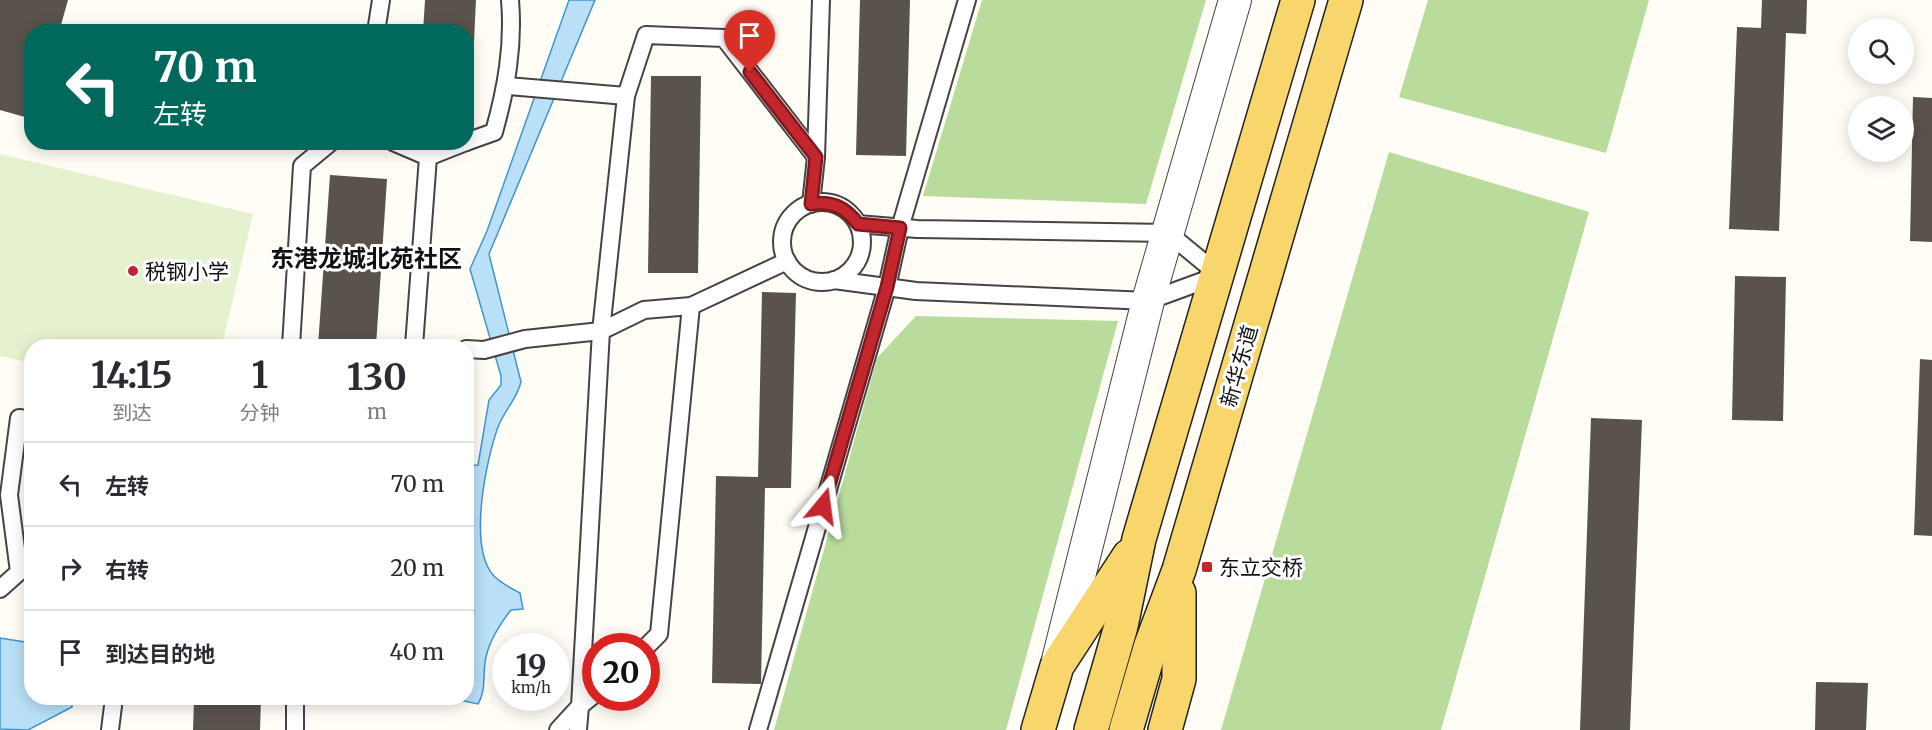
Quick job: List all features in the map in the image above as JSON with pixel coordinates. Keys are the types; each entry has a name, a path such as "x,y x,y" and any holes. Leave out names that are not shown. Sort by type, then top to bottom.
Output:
{"main road":[{"path":"1091,730 1121,626 1139,540 1219,275 1298,0"},
{"name":"新华东道","path":"1126,730 1151,645 1179,570 1346,0"},
{"path":"1038,730 1057,666 1139,540"},
{"path":"1165,730 1179,679 1179,570"}],"street":[{"path":"1057,666 1148,301 1235,0"}],"lane":[{"path":"377,24 381,0"},
{"path":"474,139 494,132 507,86 510,0"},
{"path":"811,204 816,157 821,0"},
{"path":"758,730 887,287 900,228 967,0"},
{"path":"578,730 600,331 626,96 646,35 724,38 816,157"},
{"path":"507,86 626,96"},
{"path":"291,339 302,166 321,150"},
{"path":"412,150 428,157 446,150"},
{"path":"415,339 428,157"},
{"path":"834,280 846,274 856,264 861,251 862,237 858,224 850,213 838,205 825,202 811,204 801,208 785,226 782,238 787,261 795,272 807,279 820,282 834,280 916,291 1148,301 1219,275"},
{"path":"858,224 900,228 1168,233 1219,275"},
{"path":"474,349 484,350 525,339 600,331 644,310 691,306 787,261"},
{"path":"659,633 691,306"},
{"path":"0,589 19,572 9,495 19,418 24,419"},
{"path":"110,730 113,705"},
{"path":"295,705 295,730"},
{"path":"558,730 580,706"}],"green space":[{"path":"982,0 1206,0 1146,204 923,196"},
{"path":"1428,0 1649,0 1606,153 1399,97"},
{"path":"1389,152 1589,212 1441,730 1221,730"},
{"name":"税钢小学","path":"0,154 253,214 224,339 24,339 24,361 0,356"},
{"path":"916,316 1118,321 1006,730 774,730 877,358"}],"water":[{"path":"569,0 595,0 489,254 521,382 517,394 498,427 493,442 480,524 486,562 493,575 520,593 523,609 511,610 496,633 492,633 478,704 474,703 474,465 478,465 489,400 501,385 501,376 470,269 487,231"},
{"path":"0,638 24,642 24,705 72,705 72,707 28,730 0,729"}],"building":[{"path":"0,0 68,0 61,24 24,24 24,117 0,110"},
{"path":"425,0 476,0 474,41 474,24 424,24"},
{"path":"860,0 910,0 906,156 856,155"},
{"path":"1762,0 1807,0 1806,34 1786,33 1779,231 1729,229 1737,27 1761,28"},
{"path":"651,76 701,76 698,273 648,273"},
{"path":"1914,97 1932,98 1932,242 1910,241 1912,162 1914,162"},
{"path":"330,175 387,179 376,339 318,339"},
{"path":"1735,276 1786,277 1783,421 1732,420"},
{"path":"762,292 796,293 791,488 765,488 761,684 712,683 716,476 758,477"},
{"path":"1920,359 1932,360 1932,536 1914,535"},
{"path":"1591,418 1642,420 1630,730 1580,730"},
{"path":"1816,682 1868,683 1866,730 1815,730"},
{"path":"194,705 261,705 260,730 193,730"}],"place":[{"name":"税钢小学","path":"133,271"},
{"name":"东立交桥","path":"1207,567"}],"district":[{"name":"东港龙城北苑社区","path":"366,258"}],"route":[{"path":"750,72 816,157 811,204 825,202 838,205 850,213 858,224 900,228 887,287 823,506"}]}
